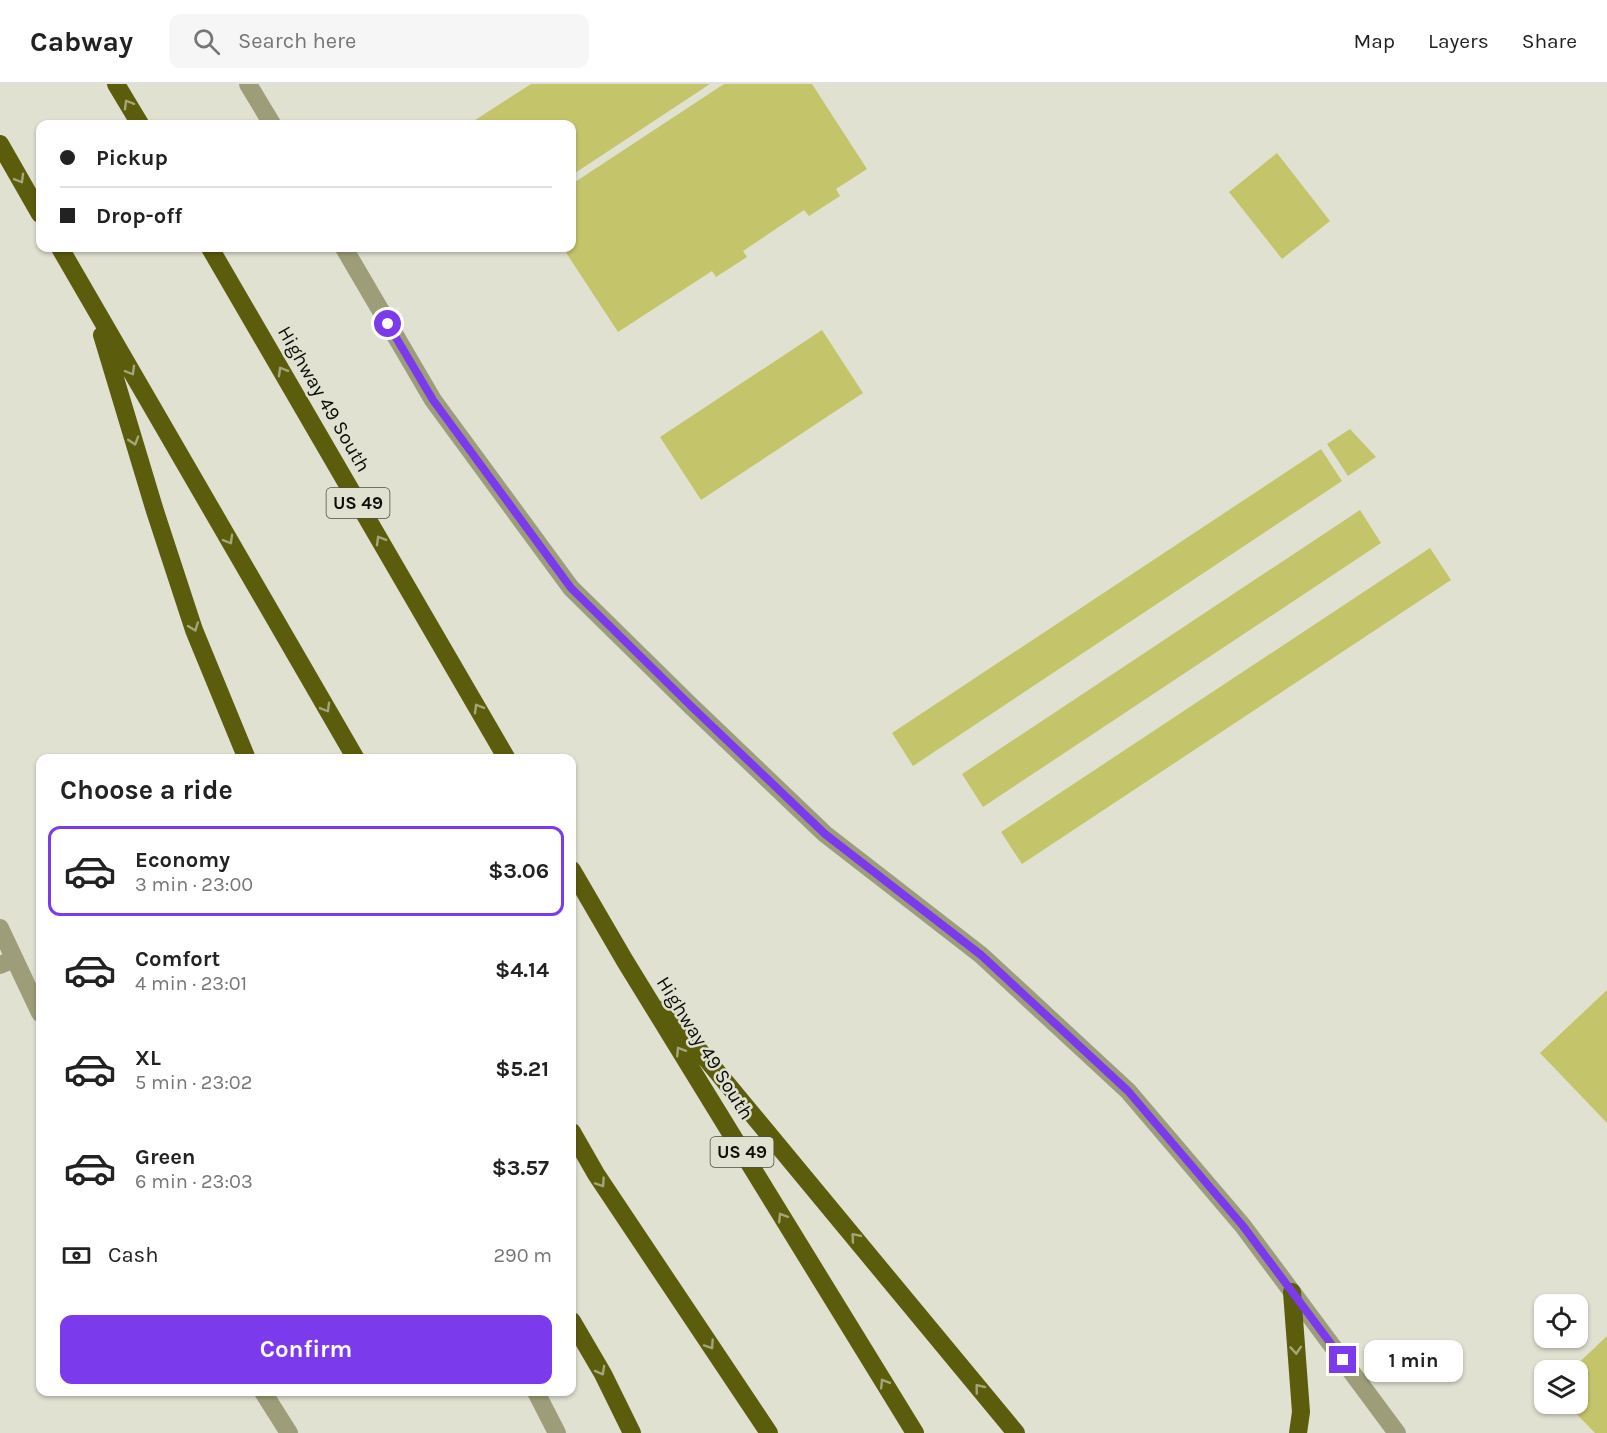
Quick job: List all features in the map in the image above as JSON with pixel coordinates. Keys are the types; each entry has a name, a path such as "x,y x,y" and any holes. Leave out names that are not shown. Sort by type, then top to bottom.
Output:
{"highway":[{"path":"116,84 138,120"},
{"path":"0,144 36,207"},
{"path":"62,252 353,754"},
{"name":"Highway 49 South","path":"212,252 504,754"},
{"path":"93,305 155,511 194,630 246,754"},
{"name":"Highway 49 South","path":"576,877 625,961 915,1433"},
{"path":"625,961 1016,1433"},
{"path":"576,1139 596,1174 769,1433"},
{"path":"1292,1292 1301,1412 1298,1433"},
{"path":"576,1328 603,1374 632,1433"}],"street":[{"path":"248,84 270,120"},
{"path":"346,252 433,400 571,588 825,834 981,955 1128,1091 1243,1226 1397,1433"},
{"path":"0,928 7,962 36,1007"},
{"path":"266,1396 289,1433"},
{"path":"538,1396 557,1433"}],"building":[{"path":"531,84 710,84 576,172 576,120 475,120"},
{"path":"724,84 812,84 867,169 836,189 840,196 809,216 804,210 743,251 747,257 716,277 712,271 618,332 566,252 576,252 576,181"},
{"path":"1277,153 1330,221 1282,259 1229,192"},
{"path":"822,330 863,393 701,500 660,437"},
{"path":"1350,429 1376,457 1348,476 1327,444"},
{"path":"1321,449 1342,481 913,766 892,733"},
{"path":"1360,510 1381,543 983,807 962,774"},
{"path":"1430,548 1451,580 1022,864 1001,832"},
{"path":"1607,990 1607,1123 1540,1053"},
{"path":"1607,1336 1607,1433 1595,1433 1577,1414 1588,1414 1588,1360 1582,1360"}],"route":[{"path":"388,324 433,400 571,588 825,834 981,955 1128,1091 1243,1226 1343,1360"}]}
